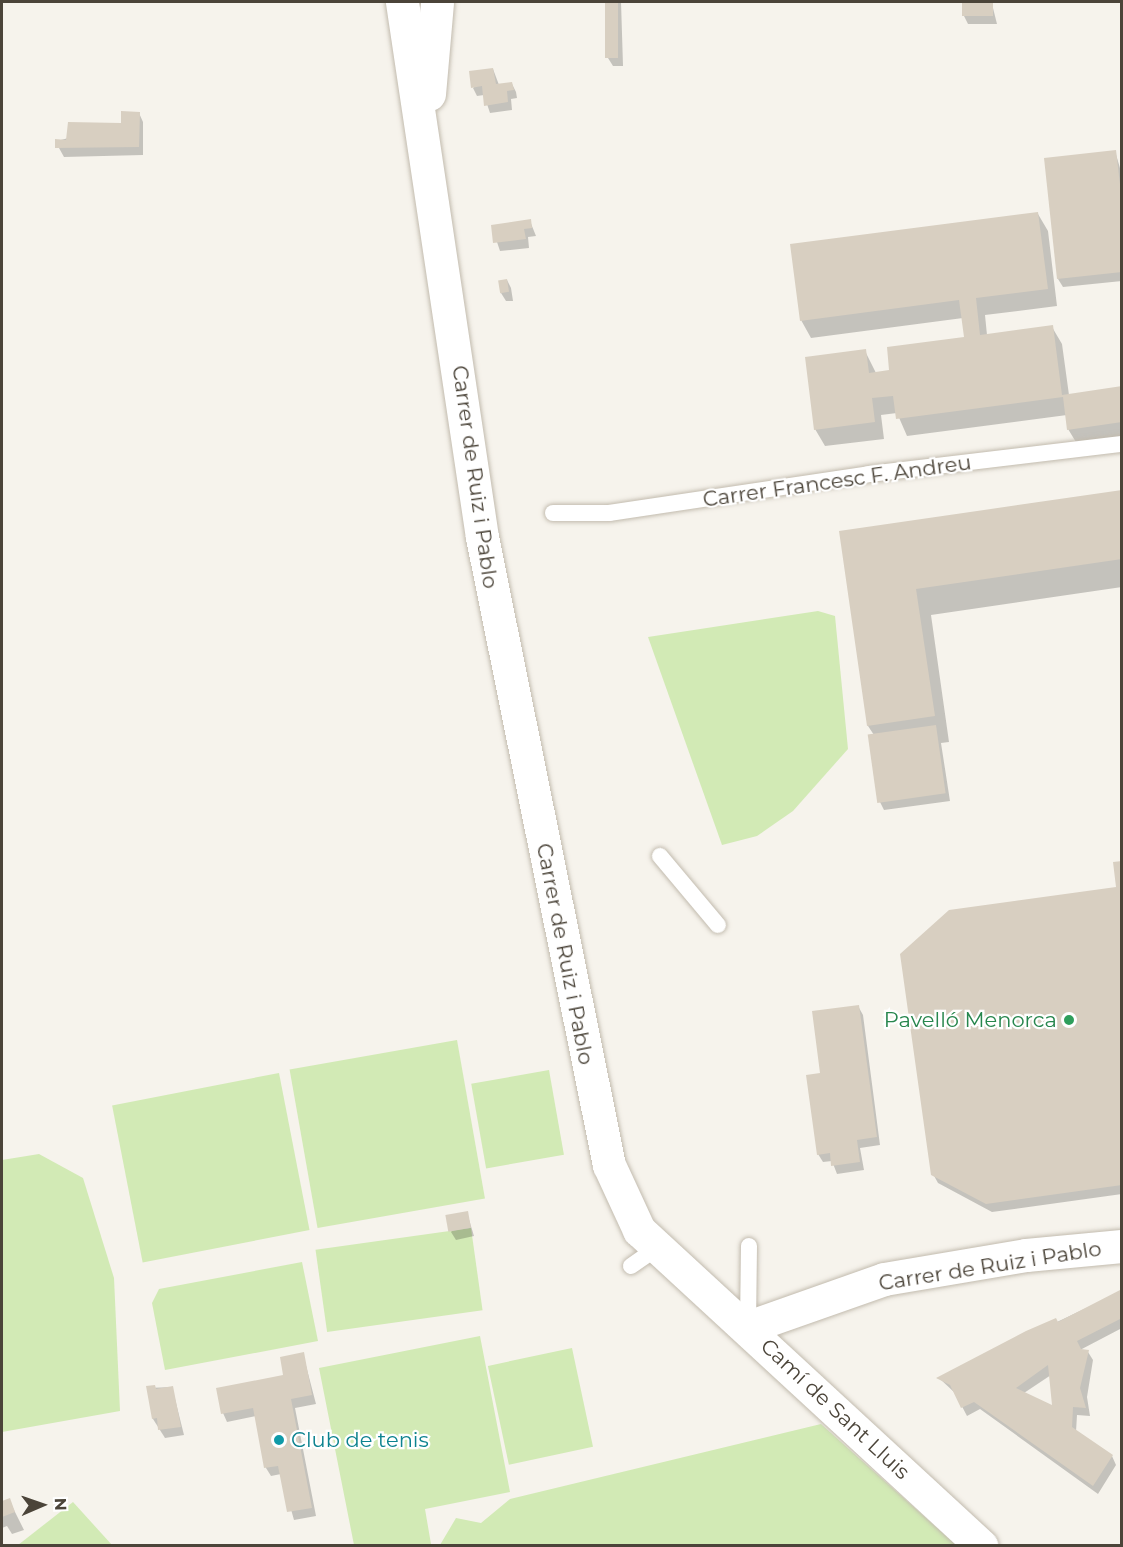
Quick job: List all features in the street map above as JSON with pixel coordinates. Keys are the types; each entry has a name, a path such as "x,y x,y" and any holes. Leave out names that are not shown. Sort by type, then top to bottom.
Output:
{"street":[{"name":"Carrer de Ruiz i Pablo","path":"402,2 482,537 568,976 609,1165 639,1230 748,1327 884,1279 1026,1255 1122,1246"},
{"name":"Carrer de Ruiz i Pablo","path":"424,150 437,2"},
{"name":"Camí de Sant Lluis","path":"748,1327 982,1545"}],"lane":[{"name":"Carrer Francesc F. Andreu","path":"553,513 609,513 869,474 1122,444"},
{"path":"660,856 718,925"},
{"name":"Camí de Sant Lluis","path":"748,1327 749,1246"},
{"path":"631,1266 658,1247"}],"green space":[{"path":"818,611 835,616 848,749 793,811 757,836 722,845 648,637"},
{"path":"457,1040 485,1199 318,1228 290,1070"},
{"path":"549,1070 564,1155 486,1168 471,1084"},
{"path":"279,1073 310,1230 143,1262 112,1105"},
{"path":"39,1154 83,1178 114,1278 120,1411 2,1432 2,1160"},
{"path":"471,1228 483,1310 327,1332 316,1250"},
{"path":"302,1262 318,1341 165,1370 152,1303 159,1289"},
{"path":"480,1336 510,1492 425,1509 431,1544 354,1545 319,1368"},
{"path":"572,1348 593,1447 509,1465 488,1366"},
{"path":"821,1424 956,1545 440,1545 456,1518 481,1523 510,1499"},
{"path":"73,1502 112,1545 18,1545"}],"building":[{"path":"605,2 618,2 618,58 605,58"},
{"path":"962,2 993,2 993,16 962,16"},
{"path":"493,68 496,84 512,82 514,90 507,91 508,102 484,106 482,86 471,88 469,71"},
{"path":"121,111 140,112 139,147 55,148 55,139 66,140 68,122 121,123"},
{"path":"1116,150 1122,201 1122,272 1057,279 1044,158"},
{"path":"1038,212 1048,289 976,298 980,335 1053,325 1062,395 1122,386 1122,422 1067,430 1063,397 896,419 893,396 872,398 875,422 814,430 805,357 866,349 869,373 889,370 887,347 964,337 959,300 800,321 790,244"},
{"path":"531,219 532,228 524,229 526,239 493,243 491,225"},
{"path":"507,279 509,292 500,293 498,280"},
{"path":"1122,490 1122,559 916,589 935,716 867,726 839,531"},
{"path":"936,725 946,793 877,803 868,735"},
{"path":"1122,861 1122,1185 986,1204 931,1175 900,954 949,910 1116,887 1113,862"},
{"path":"859,1005 877,1137 857,1140 860,1162 831,1166 830,1153 817,1155 806,1075 820,1073 812,1011"},
{"path":"468,1211 471,1228 448,1232 445,1215"},
{"path":"1122,1289 1122,1318 1077,1341 1081,1349 1089,1350 1080,1388 1086,1408 1073,1407 1072,1427 1113,1455 1093,1486 974,1402 961,1408 950,1385 936,1378 1026,1331 1056,1318 1058,1322","holes":["1048,1365 1052,1405 1016,1388"]},
{"name":"Club de tenis","path":"304,1352 312,1395 291,1399 312,1508 287,1512 278,1466 264,1468 253,1408 221,1414 216,1388 283,1375 280,1357"},
{"path":"155,1385 156,1389 173,1386 181,1427 158,1430 157,1418 152,1419 146,1386"},
{"path":"10,1498 15,1512 2,1517 2,1501"}],"place":[{"name":"Pavelló Menorca","path":"1069,1020"},
{"name":"Club de tenis","path":"279,1440"}]}
